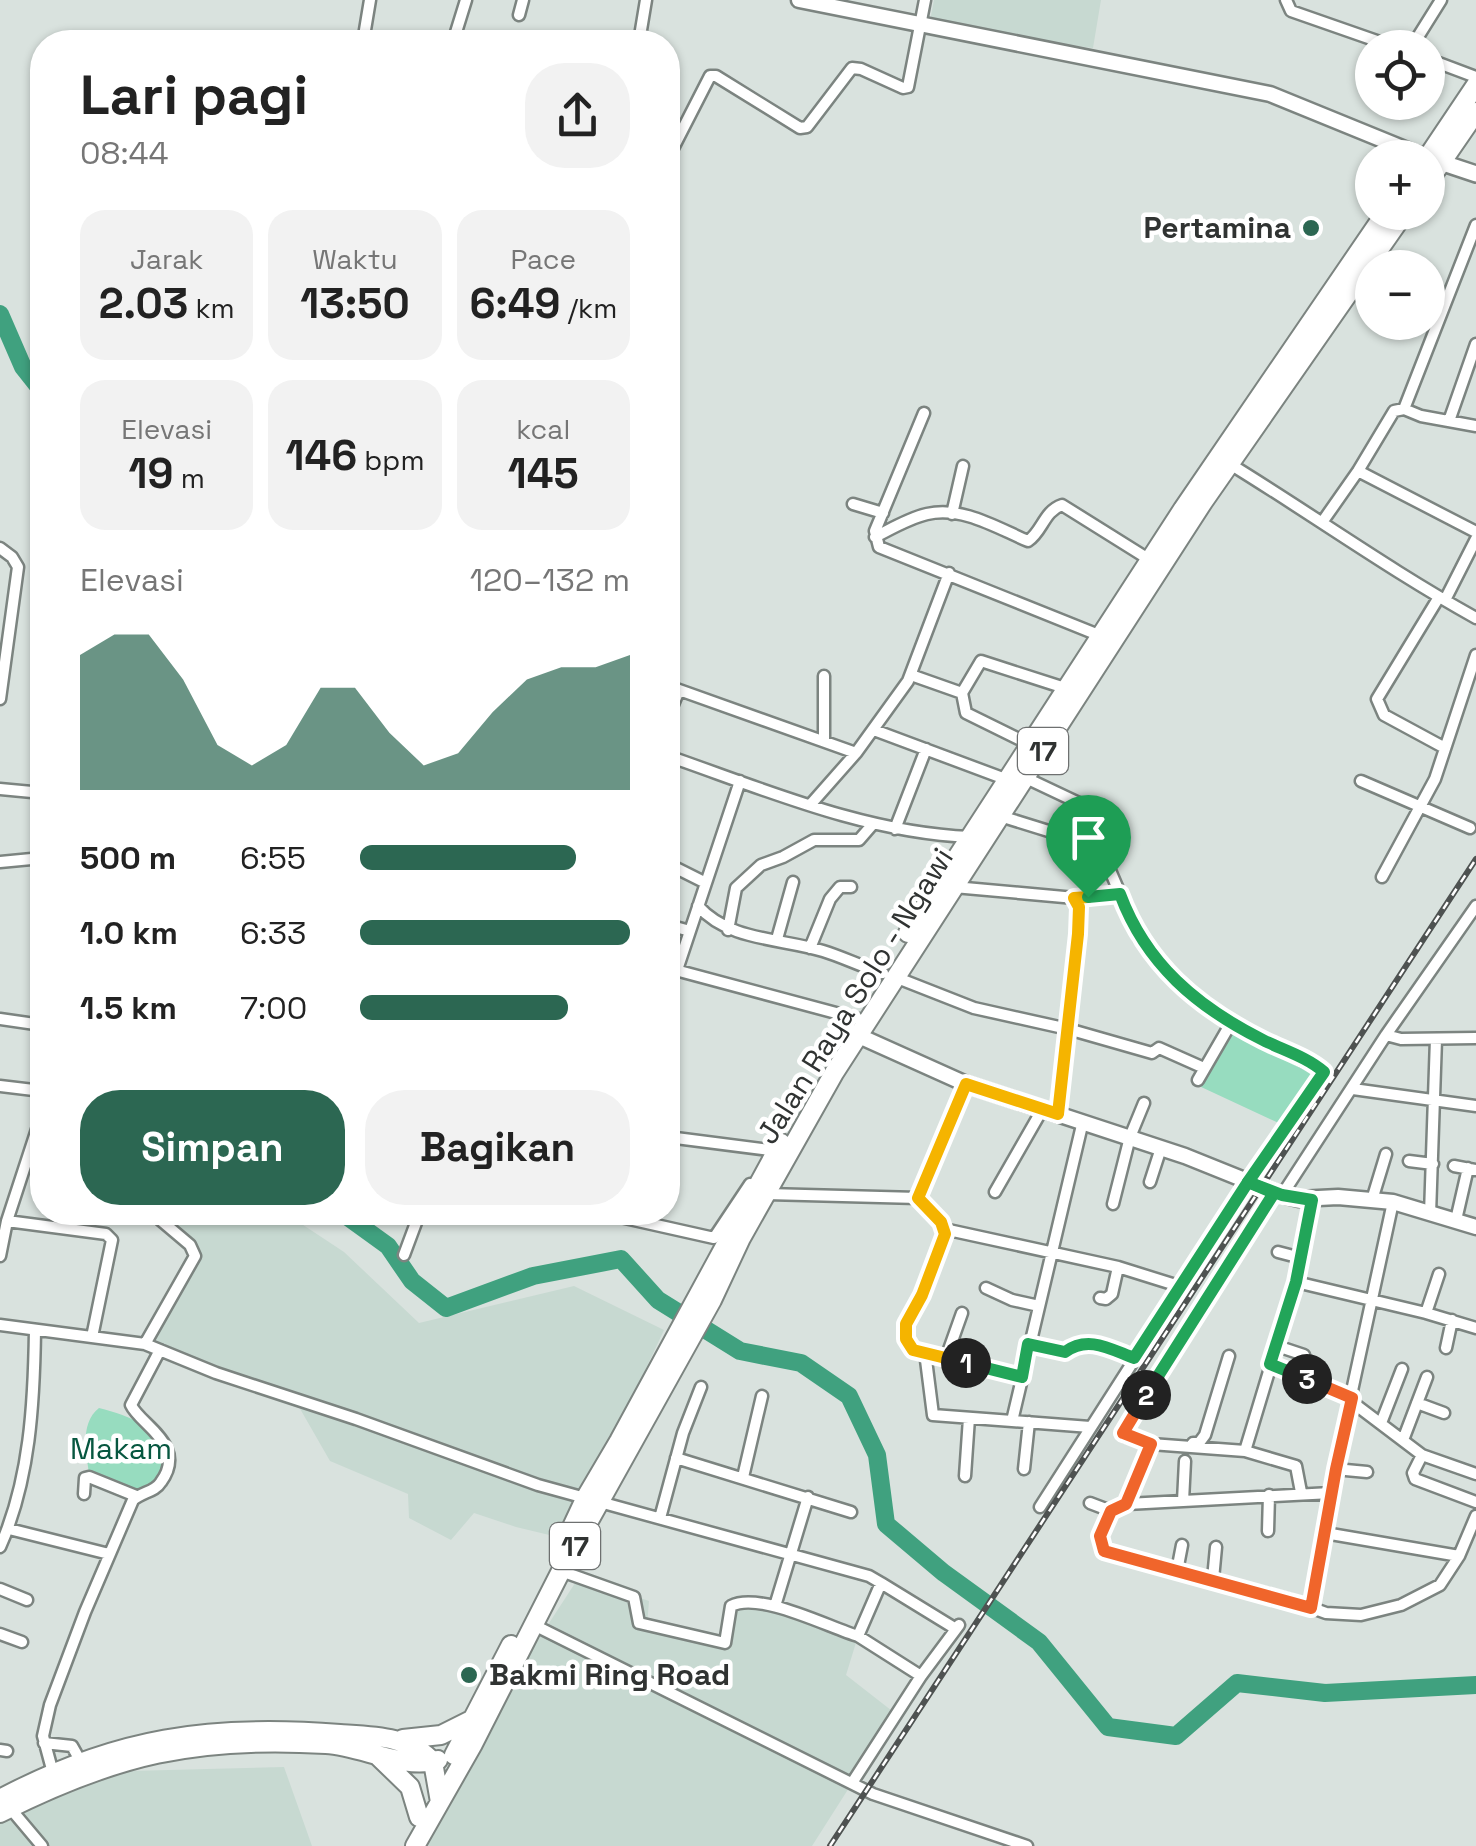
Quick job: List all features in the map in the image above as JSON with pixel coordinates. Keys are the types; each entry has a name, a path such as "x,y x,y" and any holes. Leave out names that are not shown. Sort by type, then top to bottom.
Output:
{"highway":[{"path":"1442,140 1476,81"},
{"path":"1445,144 1476,112"},
{"name":"Jalan Raya Solo - Ngawi","path":"888,975 954,887 1000,816 1031,745 1150,560 1374,230"},
{"name":"Jalan Raya Solo - Ngawi","path":"701,1303 773,1150 857,1026 971,837 1017,779 1392,230"},
{"name":"Jalan Raya Solo - Ngawi","path":"462,1751 472,1720 592,1499 701,1303 767,1194 857,1026"},
{"name":"Jalan Raya Solo - Ngawi","path":"415,1846 439,1793 534,1625 592,1499"},
{"path":"3,1802 106,1766 186,1748 380,1746 442,1735 472,1720"},
{"path":"3,1802 81,1762 141,1743 210,1732 318,1732 380,1746 416,1763 433,1762 462,1751"},
{"path":"380,1746 410,1787 419,1817"},
{"path":"433,1762 439,1793"},
{"name":"Jalan Raya Solo - Ngawi","path":"402,1846 439,1793"}],"main road":[{"path":"1445,164 1476,174"}],"street":[{"path":"366,30 370,0"},
{"path":"457,30 466,0"},
{"path":"519,14 523,0"},
{"path":"641,30 646,0"},
{"path":"800,0 1270,94 1384,140"},
{"path":"680,135 710,76 716,76 794,127 807,127 852,68 902,88 908,86 925,0"},
{"path":"1286,0 1291,11 1355,33"},
{"path":"1422,30 1441,0"},
{"path":"1445,67 1476,81"},
{"path":"1404,409 1476,225"},
{"path":"1448,422 1476,344"},
{"path":"1322,520 1358,472 1394,411 1404,409 1476,426"},
{"path":"924,413 883,512 875,537 879,546 1102,636"},
{"path":"1230,464 1322,520 1390,569 1476,618"},
{"path":"952,514 963,466"},
{"path":"1358,472 1476,535 1442,598 1377,699 1384,715 1445,748"},
{"path":"853,504 883,512"},
{"path":"875,537 925,514 952,514 991,524 1028,541 1052,510 1062,506 1150,560"},
{"path":"0,548 18,566 6,614 0,696"},
{"path":"811,804 874,730 911,675 949,573"},
{"path":"1382,877 1435,779 1476,655"},
{"path":"1031,745 966,713 962,694 981,661 1068,690"},
{"path":"911,675 962,694"},
{"path":"824,676 824,739"},
{"path":"680,690 856,752"},
{"path":"874,730 1017,779 1100,813"},
{"path":"894,829 926,749"},
{"path":"680,760 872,824 971,837"},
{"path":"680,951 740,781"},
{"path":"1361,781 1470,828"},
{"path":"0,789 30,792"},
{"path":"1000,816 1100,847 1139,938 1161,966 1204,1007 1230,1024 1324,1072 1248,1182 1040,1506"},
{"path":"728,930 736,888 761,866 814,840 858,840 872,824"},
{"path":"0,862 30,859"},
{"path":"680,870 706,883"},
{"path":"778,939 793,882"},
{"path":"810,948 835,890 851,887"},
{"path":"954,887 1074,898 1120,894"},
{"path":"1058,1114 1080,912 1074,898"},
{"path":"698,906 728,930 810,948 974,1008 1152,1053 1159,1048 1204,1068"},
{"path":"1301,1492 1296,1466 1245,1451 1154,1444 1125,1436 1123,1430 1278,1194 1476,906"},
{"path":"680,928 690,931"},
{"path":"680,974 857,1026 966,1084 1130,1137 1278,1194 1312,1200 1338,1197 1393,1202 1476,1227"},
{"path":"0,1020 30,1024"},
{"path":"1198,1080 1230,1024"},
{"path":"1386,1035 1401,1039 1476,1038"},
{"path":"1430,1214 1436,1039"},
{"path":"918,1198 966,1084"},
{"path":"0,1086 30,1090"},
{"path":"1352,1088 1476,1106"},
{"path":"1113,1204 1130,1137 1144,1104"},
{"path":"995,1192 1042,1110"},
{"path":"1012,1421 1083,1122"},
{"path":"661,1225 716,1237 773,1150 680,1139"},
{"path":"1150,1182 1161,1148"},
{"path":"0,1256 30,1151"},
{"path":"1372,1200 1386,1154"},
{"path":"1409,1162 1433,1164"},
{"path":"1454,1166 1472,1169 1456,1220"},
{"path":"767,1194 918,1198 944,1229 1118,1266 1182,1286"},
{"path":"1245,1451 1296,1282 1312,1200"},
{"path":"1311,1608 1336,1469 1393,1202"},
{"path":"7,1221 30,1224"},
{"path":"37,1225 106,1234 112,1240 92,1337"},
{"path":"145,1344 194,1256 190,1245 166,1225"},
{"path":"404,1256 415,1225"},
{"path":"944,1229 939,1253 906,1324 908,1344 913,1350 1022,1377"},
{"path":"1278,1252 1302,1258"},
{"path":"1100,1298 1112,1294 1118,1266"},
{"path":"1426,1313 1439,1274"},
{"path":"1296,1282 1476,1328"},
{"path":"986,1288 1038,1306"},
{"path":"946,1358 962,1313"},
{"path":"1446,1348 1452,1320"},
{"path":"0,1325 145,1344 272,1393 372,1424 538,1485 881,1582 957,1627 852,1783"},
{"path":"0,1547 9,1529 27,1454 35,1330"},
{"path":"1028,1344 1065,1352 1074,1344 1088,1342 1134,1358"},
{"path":"1276,1346 1304,1356"},
{"path":"53,1773 44,1743 50,1705 108,1554 136,1496 159,1485 167,1465 167,1451 161,1438 131,1404 160,1350"},
{"path":"925,1352 934,1415 1090,1427"},
{"path":"1126,1504 1154,1444 1162,1438 1196,1444 1202,1441 1228,1356"},
{"path":"1270,1364 1352,1400 1422,1455 1476,1474"},
{"path":"1382,1422 1402,1369"},
{"path":"1402,1440 1426,1377"},
{"path":"660,1518 701,1387"},
{"path":"743,1477 762,1396"},
{"path":"1417,1404 1444,1413"},
{"path":"965,1476 969,1418"},
{"path":"1024,1469 1029,1422"},
{"path":"1422,1455 1415,1479 1476,1502"},
{"path":"676,1458 851,1512"},
{"path":"1183,1500 1184,1461"},
{"path":"1336,1469 1367,1472"},
{"path":"84,1494 89,1477 136,1496"},
{"path":"1332,1493 1126,1504 1111,1511 1100,1536 1104,1551 1336,1615 1361,1616 1401,1605 1440,1586 1459,1556 1476,1516"},
{"path":"1268,1531 1269,1495"},
{"path":"775,1606 808,1497"},
{"path":"1090,1503 1111,1511"},
{"path":"9,1529 108,1554"},
{"path":"1325,1533 1459,1556"},
{"path":"1177,1570 1182,1545"},
{"path":"1213,1579 1216,1546"},
{"path":"561,1571 634,1596 639,1623 725,1643 733,1604 775,1606 858,1636 921,1676"},
{"path":"858,1636 881,1582"},
{"path":"0,1589 27,1600"},
{"path":"534,1625 889,1801 1027,1846"},
{"path":"0,1634 22,1642"},
{"path":"44,1743 72,1746 81,1762"},
{"path":"3,1802 42,1846"}],"shaded area":[{"path":"934,0 1101,0 1093,48 929,26"},
{"path":"165,1225 303,1225 344,1252 419,1323 574,1286 664,1330 566,1539 474,1513 451,1540 409,1518 408,1494 330,1461 295,1400 145,1344 194,1257"},
{"path":"579,1577 649,1601 647,1626 725,1643 730,1610 743,1601 858,1636 846,1675 896,1714 812,1846 404,1846"},
{"path":"284,1767 312,1846 0,1846 0,1814 130,1771"}],"green space":[{"path":"1232,1027 1318,1075 1283,1125 1199,1086"},
{"name":"Makam","path":"99,1408 139,1423 157,1439 163,1464 160,1480 136,1492 89,1474 87,1429"}],"waterway":[{"path":"0,314 30,376"},
{"path":"359,1225 388,1246 412,1281 446,1308 533,1276 621,1259 658,1300 740,1351 801,1363 849,1396 877,1455 886,1524 944,1573 1039,1642 1108,1727 1176,1736 1237,1683 1325,1693 1476,1685"}],"railway":[{"path":"830,1846 1476,859"}],"place":[{"name":"Pertamina","path":"1311,228"},
{"name":"Bakmi Ring Road","path":"469,1675"}],"route":[{"path":"1088,897 1074,898 1079,907 1078,934 1058,1114 966,1084 918,1198 941,1222 945,1234 922,1295 906,1324 906,1339 913,1350 1022,1377 1028,1344 1065,1352 1074,1344 1088,1342 1134,1358 1248,1182 1274,1193 1123,1430 1125,1436 1151,1444 1126,1504 1111,1511 1100,1542 1108,1553 1311,1608 1352,1398 1270,1364 1296,1282 1312,1200 1282,1195 1248,1182 1324,1072 1204,1007 1150,954 1120,894 1088,897"}]}
